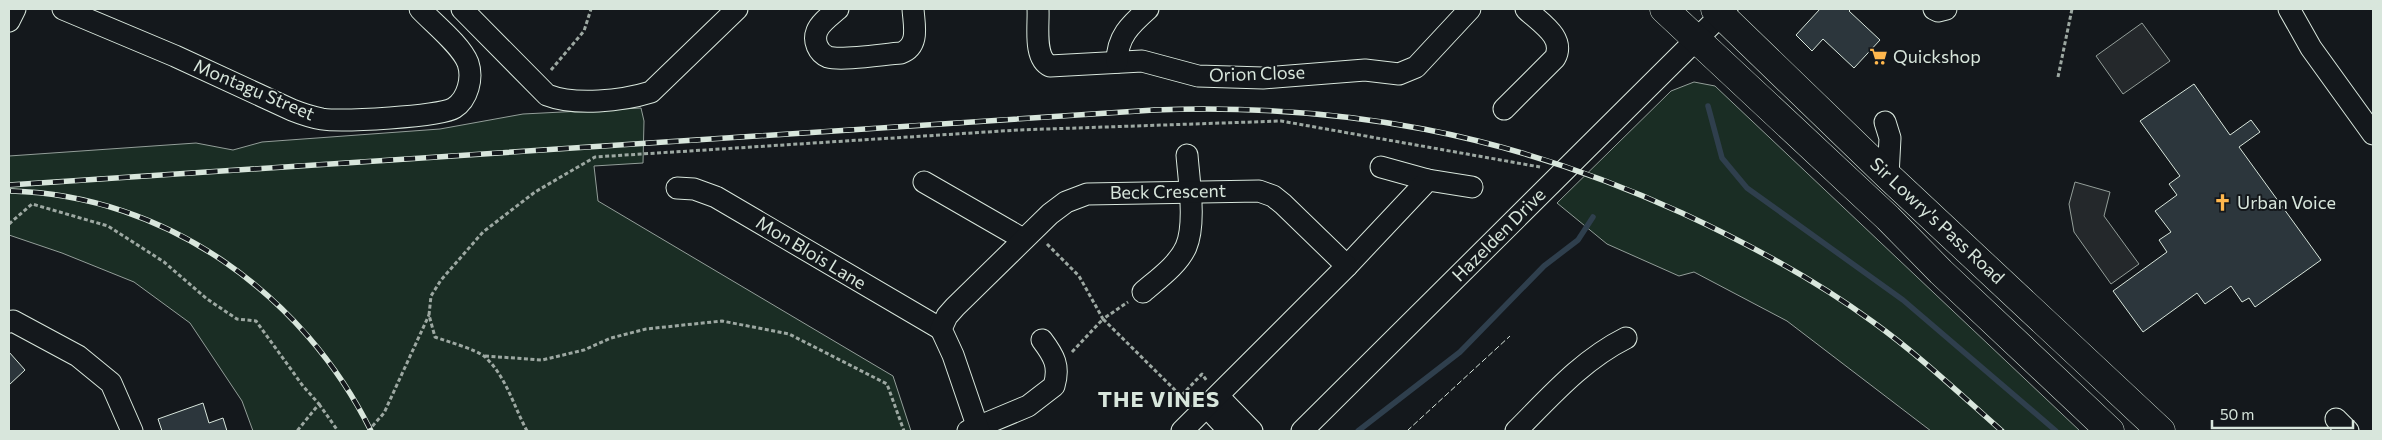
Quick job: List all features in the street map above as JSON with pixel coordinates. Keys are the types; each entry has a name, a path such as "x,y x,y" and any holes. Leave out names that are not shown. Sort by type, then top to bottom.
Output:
{"main road":[{"name":"Sir Lowry's Pass Road","path":"1664,9 1888,218 1940,272 2110,431"},
{"name":"Sir Lowry's Pass Road","path":"1721,11 1888,176 2161,431"}],"street":[{"path":"9,21 15,9"},
{"name":"Montagu Street","path":"63,9 175,56 308,116 323,119 362,119 445,112 454,108 466,94 469,84 468,65 459,50 420,9"},
{"path":"462,9 547,95 560,100 577,101 636,96 651,92 737,9"},
{"path":"838,9 820,26 815,38 822,54 834,58 902,54 908,51 914,41 913,9"},
{"name":"Orion Close","path":"1038,9 1040,56 1045,64 1056,66 1142,61 1198,76 1263,78 1365,70 1399,74 1416,67 1470,9"},
{"path":"1117,62 1117,52 1122,36 1148,9"},
{"path":"1504,110 1555,58 1559,48 1556,37 1526,9"},
{"path":"1934,9 1942,11 1946,9"},
{"path":"2289,9 2311,48 2373,134"},
{"name":"Hazelden Drive","path":"1302,431 1721,11"},
{"path":"1884,122 1890,138 1888,176"},
{"path":"1143,292 1176,262 1186,248 1190,232 1190,192 1187,155"},
{"path":"1381,167 1428,180 1472,186"},
{"path":"1182,431 1347,266 1428,180"},
{"path":"924,182 1023,239"},
{"name":"Mon Blois Lane","path":"677,188 694,189 716,197 941,329"},
{"name":"Beck Crescent","path":"941,329 947,316 955,307 1050,214 1066,202 1088,194 1259,191 1272,196 1347,266"},
{"path":"9,322 13,322 78,356 112,383 132,431"},
{"path":"941,329 953,355 975,430 1028,406 1048,393 1054,386 1057,367 1055,359 1042,340"},
{"path":"1516,431 1578,369 1608,347 1626,338"},
{"path":"1213,402 1229,431"},
{"path":"1213,402 1252,431"}],"path":[{"path":"537,86 584,30 591,9"},
{"path":"2058,77 2072,9"},
{"path":"9,224 32,204 108,226 164,262 207,299 237,319 256,321 338,431"},
{"path":"1055,252 1079,276 1104,319 1181,396 1202,374 1213,402"},
{"path":"1057,367 1104,319 1143,292"},
{"path":"368,431 384,413 429,315"},
{"path":"485,356 542,360 584,350 611,338 646,329 722,321 789,334 887,384 904,431"},
{"path":"297,431 319,404"}],"green space":[{"path":"1694,82 1715,86 2080,431 1931,431 1787,321 1694,272 1679,276 1607,244 1557,203 1671,91"},
{"path":"641,108 644,121 643,163 594,166 598,201 893,376 911,431 253,431 242,401 190,323 134,282 62,253 9,235 9,156 196,143 233,150 262,142 440,129 523,114"}],"shaded area":[{"path":"2142,23 2170,61 2123,94 2096,56"},
{"path":"2075,182 2110,192 2104,216 2139,264 2111,284 2074,232 2069,204"}],"building":[{"path":"1820,9 1851,9 1849,11 1880,40 1854,68 1823,39 1812,51 1796,35"},
{"name":"Urban Voice","path":"2194,84 2230,135 2251,120 2260,132 2239,147 2321,260 2255,307 2249,298 2242,302 2231,286 2205,304 2197,293 2143,332 2113,291 2167,252 2159,240 2171,232 2155,211 2177,195 2169,184 2180,176 2140,121"},
{"path":"9,352 25,370 9,385"},
{"path":"203,403 209,423 223,418 227,431 162,431 158,419"}],"waterway":[{"path":"1708,106 1722,158 1747,188 1903,300 2056,431"},
{"path":"1358,431 1460,352 1544,266 1578,240 1593,217"}],"railway":[{"path":"9,185 1154,110 1224,109 1293,112 1359,119 1425,129 1489,144 1553,163 1617,186 1707,225 1780,263 1851,306 1907,348 2002,431"},
{"path":"11,191 68,197 123,211 175,233 224,262 269,296 308,337 343,382 371,431"}],"fence":[{"path":"1407,431 1510,336"}],"place":[{"name":"Quickshop","path":"1879,57"},
{"name":"Urban Voice","path":"2223,203"}],"district":[{"name":"THE VINES","path":"1159,399"}]}
